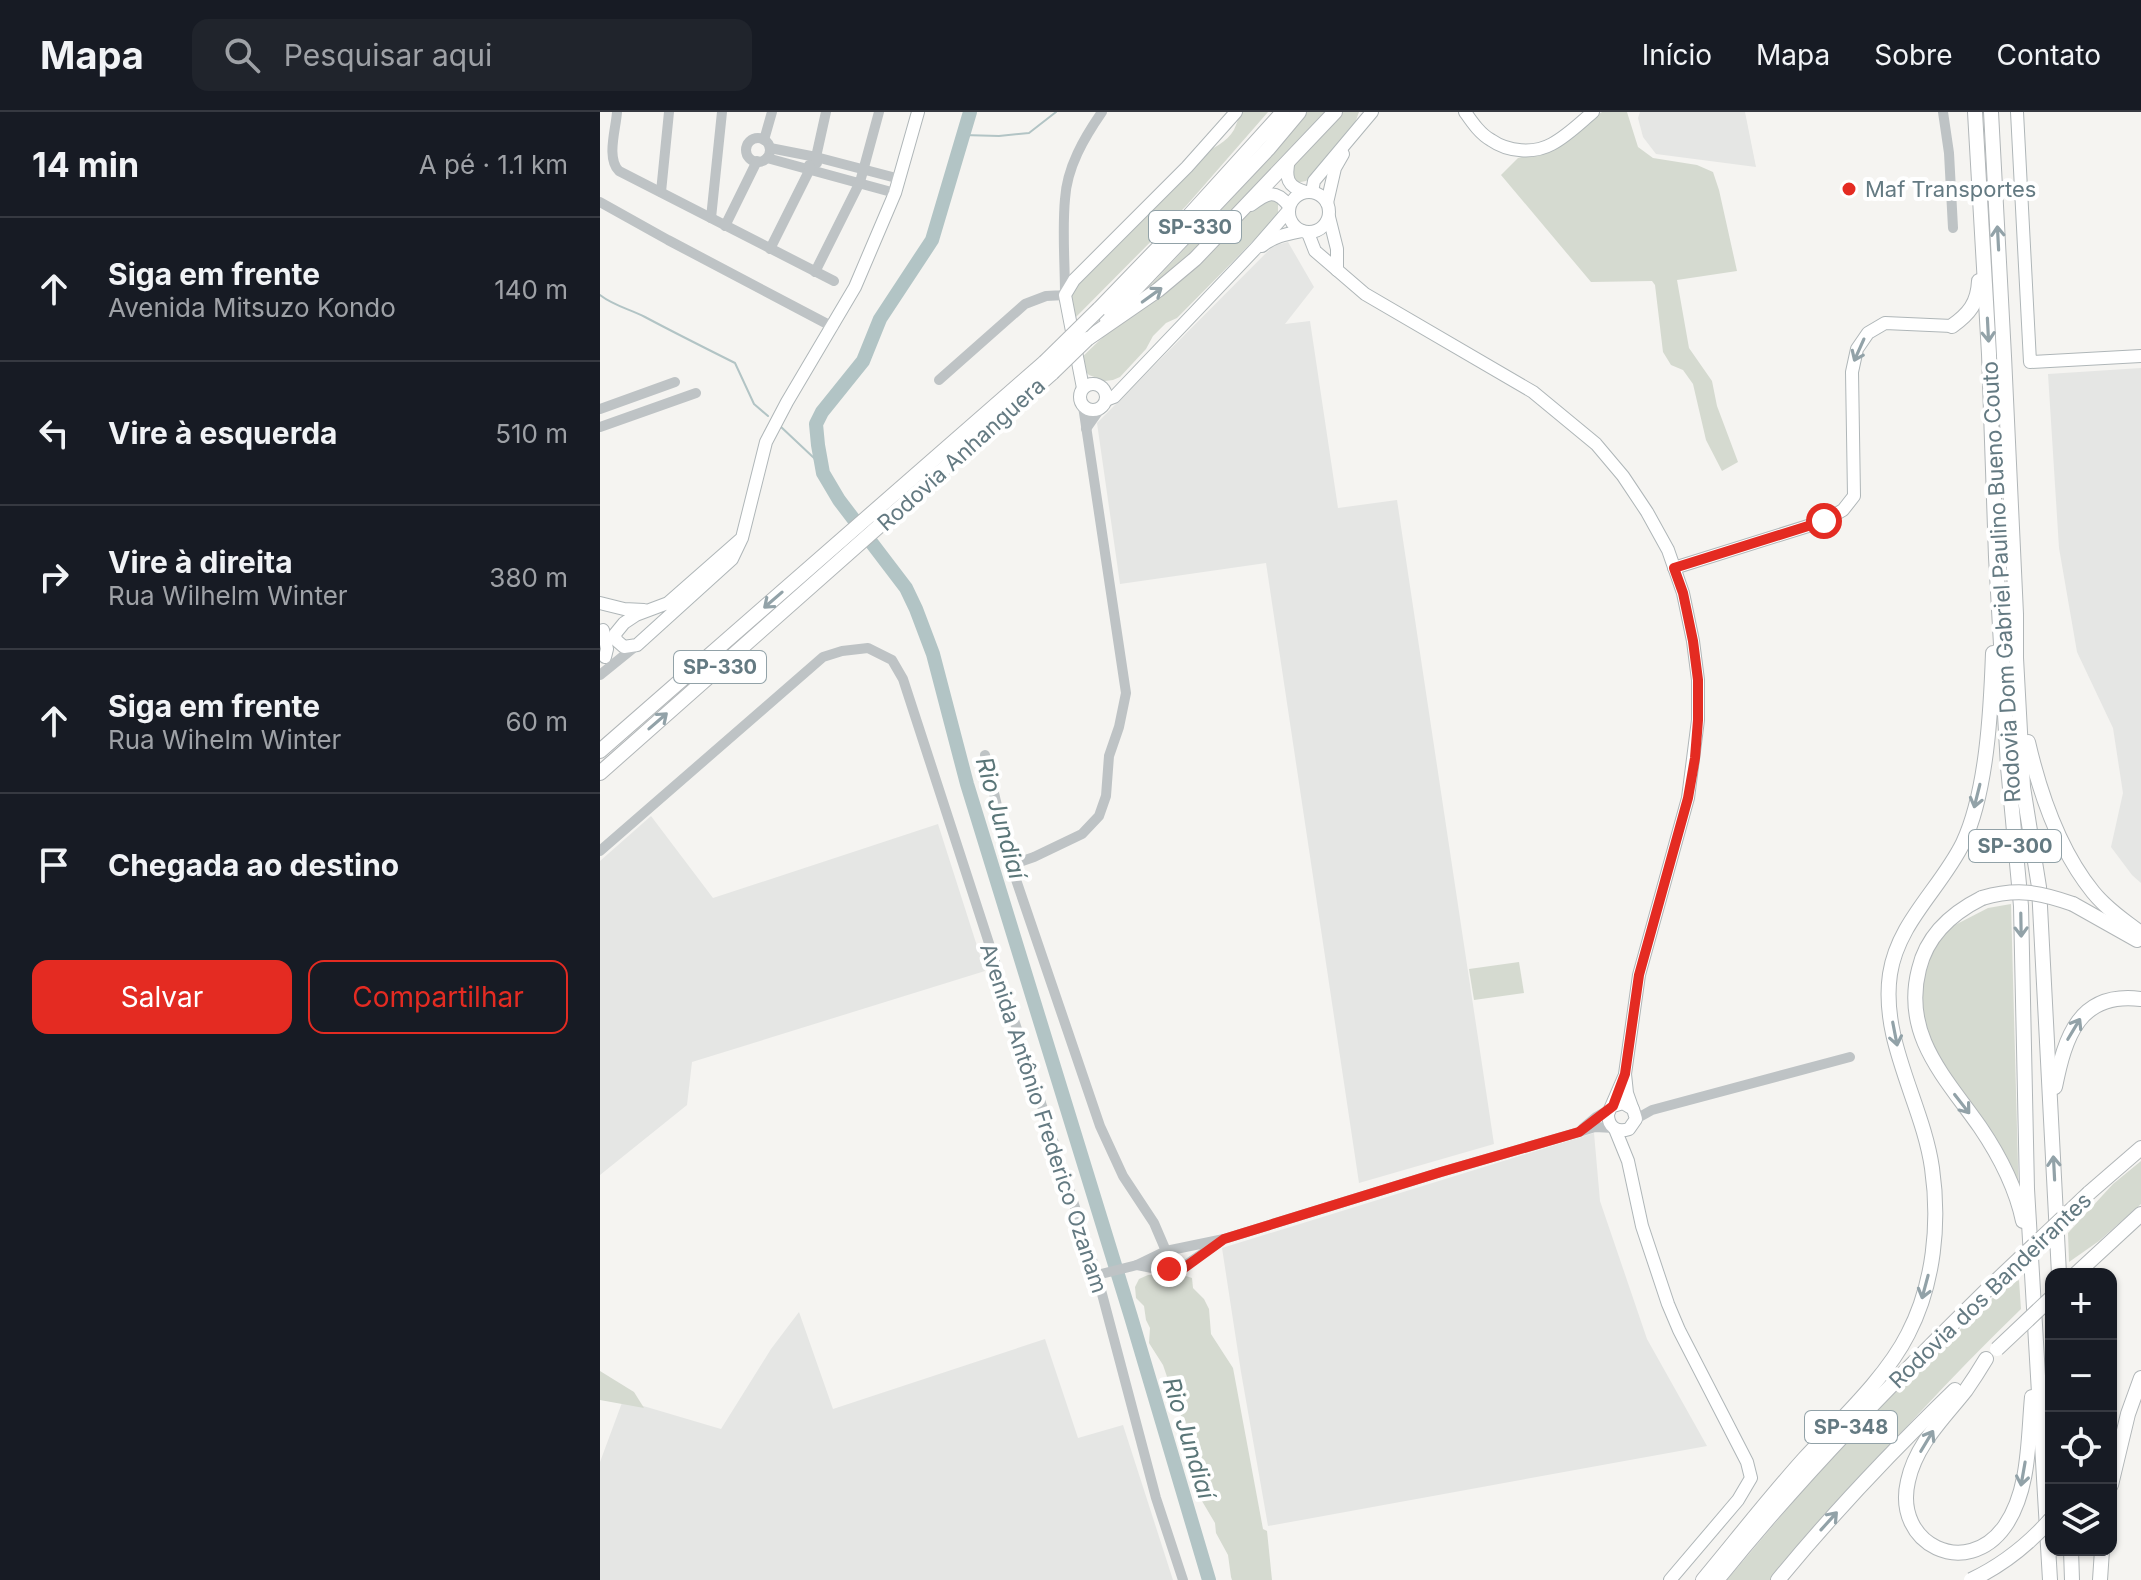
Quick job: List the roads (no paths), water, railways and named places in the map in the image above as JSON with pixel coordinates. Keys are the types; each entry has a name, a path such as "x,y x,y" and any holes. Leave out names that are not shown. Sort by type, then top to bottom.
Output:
{"highway":[{"name":"Rodovia Anhanguera","path":"1048,367 1283,112"},
{"name":"Rodovia Anhanguera","path":"600,773 884,512 1048,367 1087,339 1268,149 1299,112"},
{"path":"1087,339 1179,274 1335,112"},
{"name":"Rodovia Dom Gabriel Paulino Bueno Couto","path":"1975,112 2008,767 2021,906 2027,1189 2050,1580"},
{"name":"Rodovia Dom Gabriel Paulino Bueno Couto","path":"1991,112 2023,787 2039,887 2059,1268"},
{"path":"1952,326 1971,308 1979,295 1982,221"},
{"name":"Rodovia Anhanguera","path":"600,751 836,555"},
{"path":"1703,1580 1798,1466 1890,1363 1908,1334 1926,1285 1936,1213 1934,1184 1923,1127 1894,1032 1890,974 1897,946 1954,859 1977,801 1990,706 1996,557"},
{"path":"2016,658 2024,685 2027,740 2034,769 2068,855 2094,893 2141,933"},
{"path":"2033,1278 2013,1188 1990,1143 1936,1068 1918,1025 1914,1003 1920,964 1930,942 1949,918 1982,898 2000,893 2028,891 2073,904 2141,943"},
{"path":"2051,1103 2065,1047 2084,1014 2102,1002 2141,999"},
{"name":"Rodovia dos Bandeirantes","path":"1717,1580 1877,1399 1995,1282 2138,1150"},
{"path":"2082,1268 2141,1214"},
{"name":"SP-348","path":"1778,1580 1901,1443 2045,1304"},
{"path":"1992,1354 1926,1440 1908,1482 1907,1515 1914,1529 1928,1545 1952,1553 1977,1549 1993,1540 2016,1506 2023,1480 2037,1341"},
{"path":"2111,1484 2128,1414 2141,1378"},
{"path":"1971,1580 2017,1553 2045,1525"},
{"path":"2071,1556 2072,1580"},
{"path":"2100,1580 2102,1556"}],"main road":[{"path":"608,634 624,647 637,645 742,538 766,442 855,287 895,193 918,112"},
{"path":"1097,394 1079,368 1065,295 1074,280 1187,167 1236,112"},
{"path":"1083,406 1080,398 1097,394 1114,397 1256,248 1294,198 1309,192 1314,181 1372,112"},
{"path":"1465,112 1489,139 1502,146 1527,150 1552,144 1593,112"},
{"path":"2017,112 2030,362 2141,356"},
{"path":"1337,270 1337,249 1327,203 1335,168 1346,144"},
{"path":"1289,160 1287,181 1297,190 1318,194 1327,203"},
{"path":"1239,215 1270,194 1280,195 1289,208 1292,223 1305,232 1315,251 1365,294 1533,392 1596,444 1647,512 1668,550 1683,593 1696,667 1698,720 1695,758 1688,798 1639,975 1625,1074 1608,1119 1615,1128 1628,1161 1642,1226 1668,1304 1747,1462 1751,1478 1738,1500 1670,1580"},
{"path":"1256,248 1281,235 1321,229 1329,217"},
{"path":"1674,568 1824,521 1843,510 1854,496 1852,372 1857,349 1868,333 1885,323 1952,326"},
{"path":"608,634 636,615 668,603 692,589"},
{"path":"600,603 624,609 649,610"},
{"path":"649,610 655,629"},
{"path":"603,662 608,634"},
{"path":"1625,1074 1634,1114 1628,1161"},
{"path":"1612,1108 1623,1103 1634,1114"},
{"path":"1615,1128 1620,1131 1629,1129 1634,1114"}],"street":[{"path":"617,112 613,166 619,171 834,281"},
{"path":"661,192 669,112"},
{"path":"711,218 722,112"},
{"path":"725,226 764,152 772,112"},
{"path":"770,249 810,169 817,166 816,157 826,112"},
{"path":"815,272 860,182 879,112"},
{"path":"939,380 1025,304 1046,296 1065,295 1065,197 1075,158 1102,112"},
{"path":"1943,112 1949,153 1953,228"},
{"path":"764,152 816,157 900,179"},
{"path":"764,152 810,169 895,193"},
{"path":"600,202 833,327"},
{"path":"600,409 670,384 671,402"},
{"path":"600,427 696,393"},
{"path":"1086,429 1097,394"},
{"path":"1011,865 1082,834 1099,816 1106,796 1109,756 1126,693 1083,406"},
{"path":"600,675 637,645"},
{"name":"Avenida Antônio Frederico Ozanam","path":"600,851 823,657 868,648 892,660 903,679 1102,1274 1156,1498 1183,1580"},
{"path":"985,755 1011,865 1100,1126 1123,1176 1154,1223 1166,1251 1165,1261 1169,1269"},
{"path":"1634,1114 1850,1057"},
{"path":"1579,1132 1612,1108"},
{"path":"1102,1274 1135,1265 1166,1251 1224,1239 1595,1127 1615,1128"},
{"path":"1135,1265 1180,1269 1224,1239"},
{"path":"1183,1247 1187,1265"}],"waterway":[{"name":"Rio Jundiaí","path":"970,112 932,240 880,319 863,361 822,412 816,424 818,445 823,473 839,500 906,588 933,654 967,784 1209,1580"},
{"path":"963,135 1029,133 1056,112"},
{"path":"600,295 735,363 754,404 768,416"},
{"path":"780,426 814,458 823,473"}],"place":[{"name":"Maf Transportes","path":"1849,189"}]}
